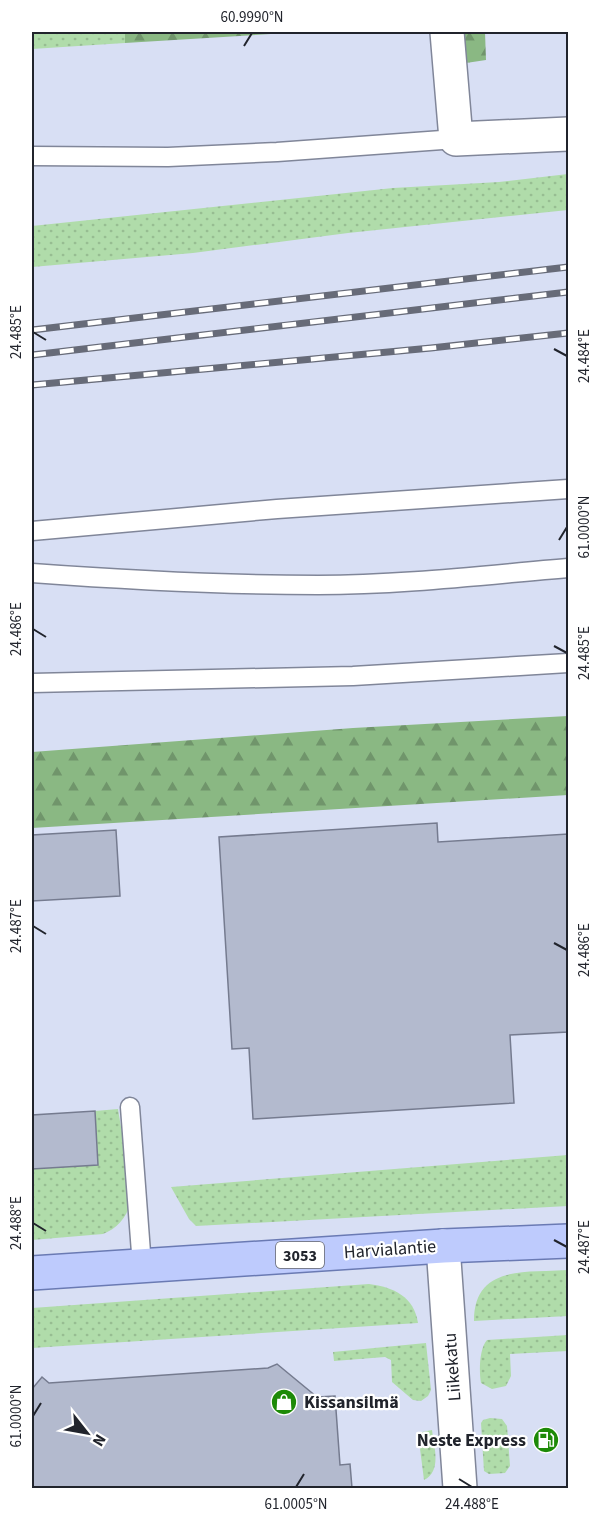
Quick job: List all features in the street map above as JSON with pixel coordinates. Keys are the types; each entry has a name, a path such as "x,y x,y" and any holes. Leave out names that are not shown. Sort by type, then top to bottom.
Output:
{"main road":[{"name":"Harvialantie","path":"32,1274 443,1246 568,1241"}],"street":[{"path":"447,32 456,139 568,134"},
{"name":"Liikekatu","path":"443,1246 460,1488"}],"lane":[{"path":"32,156 168,156 255,153 456,139"},
{"path":"32,531 277,509 568,489"},
{"path":"32,573 136,580 319,585 426,580 568,568"},
{"path":"32,683 352,676 568,663"},
{"path":"130,1107 142,1266"}],"green space":[{"path":"32,32 125,32 125,43 32,49"},
{"path":"125,32 304,32 125,43"},
{"path":"458,32 485,32 486,60 466,63"},
{"path":"568,174 568,210 348,233 193,253 32,267 32,226 393,188 499,182"},
{"path":"568,716 568,795 32,828 32,752 353,728"},
{"path":"118,1109 130,1195 129,1208 124,1218 103,1234 32,1240 32,1169 98,1165 95,1111"},
{"path":"568,1155 568,1206 196,1226 189,1219 171,1187"},
{"path":"568,1270 568,1316 474,1321 476,1303 483,1289 493,1281 520,1272"},
{"path":"369,1284 387,1288 401,1295 412,1306 418,1323 32,1348 32,1308"},
{"path":"568,1335 568,1351 510,1354 511,1376 506,1386 492,1389 481,1383 481,1355 487,1340"},
{"path":"426,1343 431,1390 428,1396 421,1401 413,1400 392,1382 391,1360 385,1357 334,1361 333,1352"},
{"path":"490,1418 502,1419 507,1426 510,1466 505,1473 489,1474 484,1471 481,1423"},
{"path":"432,1430 435,1465 430,1476 424,1480 418,1433"}],"building":[{"path":"437,823 438,842 568,834 568,1032 510,1035 514,1103 253,1119 249,1048 232,1049 219,837"},
{"path":"116,830 120,896 32,901 32,835"},
{"path":"95,1111 98,1165 32,1169 32,1115"},
{"path":"277,1364 317,1397 335,1396 340,1465 350,1464 352,1488 32,1488 32,1389 42,1377 49,1383 268,1368"}],"railway":[{"path":"32,330 568,267"},
{"path":"32,355 568,292"},
{"path":"32,385 568,333"}],"place":[{"name":"Kissansilmä","path":"284,1402"},
{"name":"Neste Express","path":"546,1440"}]}
